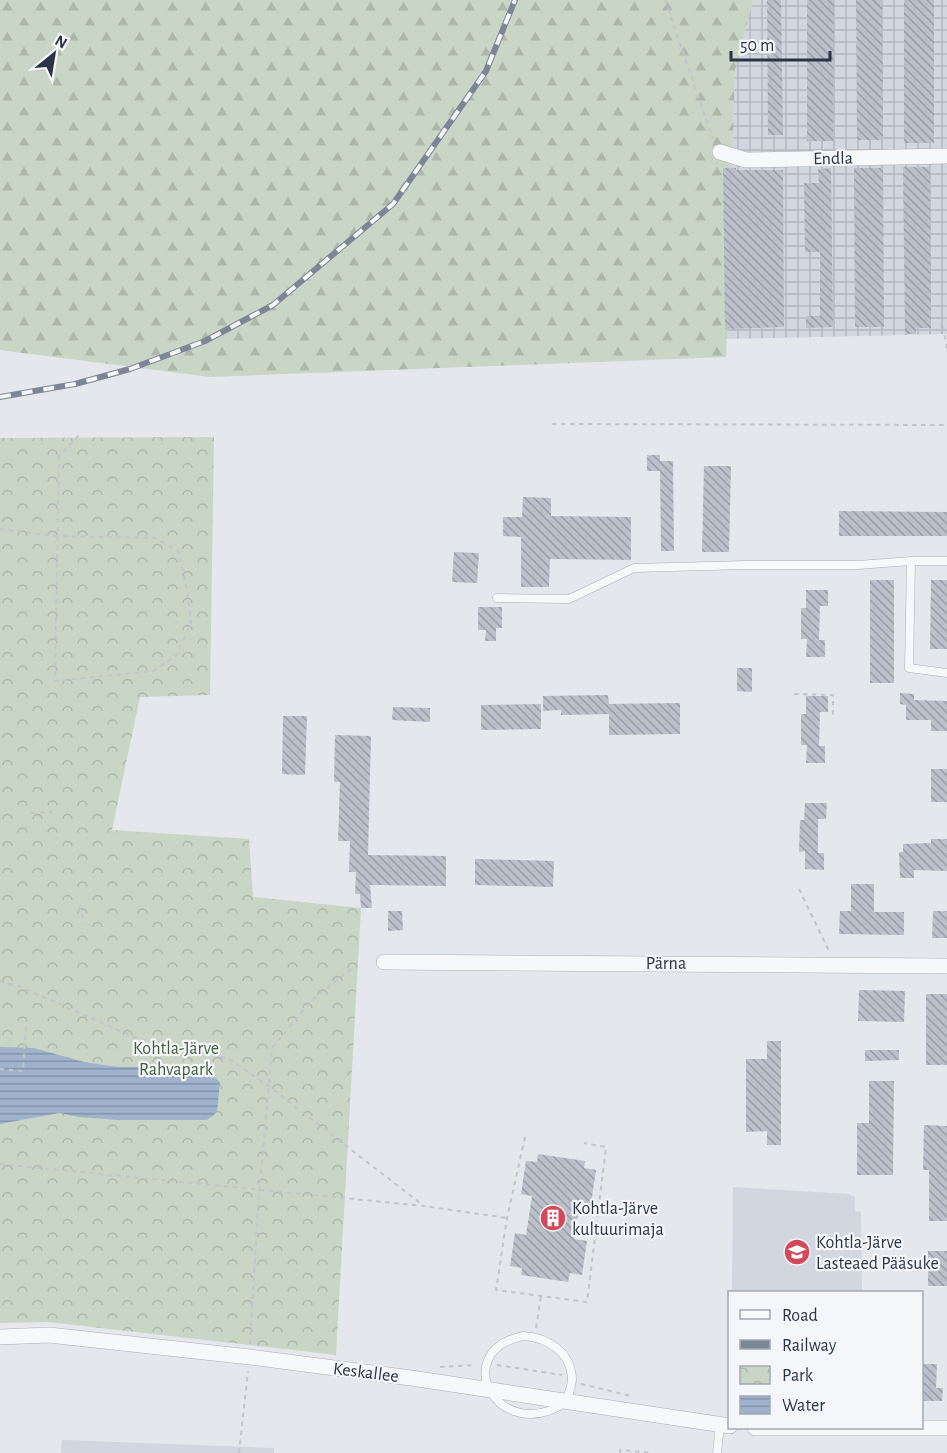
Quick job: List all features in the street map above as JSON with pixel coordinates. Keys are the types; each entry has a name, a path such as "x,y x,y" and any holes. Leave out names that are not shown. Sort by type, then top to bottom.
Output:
{"street":[{"name":"Endla","path":"720,152 746,160 947,156"},
{"name":"Pärna","path":"384,962 947,966"},
{"name":"Keskallee","path":"0,1337 49,1335 250,1357 724,1425"},
{"path":"923,1428 947,1428"}],"lane":[{"path":"911,561 909,668 947,673"},
{"path":"497,598 569,599 634,568 858,565 947,561"},
{"path":"488,1390 485,1365 492,1353 513,1338 534,1336 551,1343 562,1354 569,1367 572,1380 566,1402"},
{"path":"717,1453 724,1425"}],"path":[{"path":"665,0 711,135 720,152"},
{"path":"943,326 947,349"},
{"path":"552,424 947,425"},
{"path":"0,529 56,536 155,538 178,550 187,589 191,623 177,655 153,671 56,681 56,536 59,456 81,434"},
{"path":"794,694 833,695 833,716"},
{"path":"31,813 51,812"},
{"path":"799,890 830,953"},
{"path":"79,906 85,924"},
{"path":"239,1453 250,1357 260,1189 273,1048 312,1000 355,966"},
{"path":"0,981 21,987 136,1038 230,1059 270,1087 424,1206"},
{"path":"0,1069 23,1071 26,1027"},
{"path":"525,1137 507,1218 496,1290 587,1302 606,1147 584,1143"},
{"path":"0,1164 424,1206 507,1218"},
{"path":"596,1224 664,1234"},
{"path":"534,1336 541,1296"},
{"path":"620,1453 620,1450 652,1453"}],"shaded area":[{"path":"753,0 947,0 947,334 726,339 735,69"},
{"name":"Kohtla-Järve Lasteaed Pääsuke","path":"733,1187 849,1194 855,1197 855,1211 861,1212 862,1291 732,1291"},
{"path":"62,1440 274,1448 274,1453 61,1453"}],"green space":[{"path":"0,0 753,0 735,70 726,357 210,377 0,350"},
{"name":"Kohtla-Järve Rahvapark","path":"214,437 210,695 140,697 112,830 249,839 253,897 361,908 336,1355 48,1322 0,1323 0,438"}],"water":[{"path":"0,1047 34,1048 84,1062 118,1067 202,1067 220,1082 217,1112 207,1120 118,1120 59,1113 0,1124"}],"building":[{"path":"767,0 781,0 783,135 768,135"},
{"path":"807,0 834,0 833,141 807,141"},
{"path":"856,0 882,0 883,140 857,140"},
{"path":"904,0 934,0 934,143 904,143"},
{"path":"903,167 930,167 931,328 916,328 916,334 905,334"},
{"path":"723,168 783,170 784,327 725,329"},
{"path":"831,168 833,327 806,328 806,316 820,316 820,252 805,252 804,183 819,183 818,169"},
{"path":"854,168 883,168 884,327 855,327"},
{"path":"647,455 660,455 660,461 673,461 674,551 661,551 660,471 647,471"},
{"path":"704,466 731,466 729,552 702,552"},
{"path":"523,497 551,498 551,516 631,517 631,560 550,559 549,587 521,587 521,537 503,536 503,517 522,517"},
{"path":"839,511 947,512 947,536 839,536"},
{"path":"454,552 479,553 477,583 452,582"},
{"path":"870,580 894,580 894,683 870,683"},
{"path":"931,580 947,580 947,649 930,649"},
{"path":"806,590 828,590 828,606 820,606 819,640 825,640 825,657 806,657 807,639 801,639 801,608 806,608"},
{"path":"478,607 502,607 502,628 496,628 496,641 485,641 486,630 478,630"},
{"path":"737,668 752,668 752,692 737,691"},
{"path":"900,693 914,694 914,700 947,701 947,731 931,731 931,720 906,720 906,705 900,704"},
{"path":"608,695 609,704 680,703 680,734 609,735 609,714 561,715 561,710 543,711 543,696"},
{"path":"806,696 828,696 828,712 820,712 819,746 825,746 825,763 806,763 807,745 801,745 801,714 806,714"},
{"path":"541,704 541,729 481,730 481,705"},
{"path":"393,707 430,708 430,722 392,720"},
{"path":"283,716 307,716 305,775 282,774"},
{"path":"335,735 371,736 368,855 446,856 446,886 370,885 372,908 361,908 360,894 355,894 356,872 349,872 350,841 338,841 340,782 334,782"},
{"path":"931,769 947,769 947,802 931,802"},
{"path":"805,803 827,803 826,819 818,819 818,853 824,853 824,870 805,869 805,851 799,852 800,820 804,820"},
{"path":"931,839 947,839 947,871 914,870 914,878 900,878 899,852 903,852 903,844 931,843"},
{"path":"475,859 554,861 553,887 475,885"},
{"path":"851,884 874,884 874,912 904,912 904,935 839,934 840,911 851,911"},
{"path":"388,911 402,911 403,930 388,931"},
{"path":"933,911 947,911 947,938 932,938"},
{"path":"859,990 905,991 904,1022 858,1021"},
{"path":"926,994 947,994 947,1065 926,1065"},
{"path":"767,1041 781,1041 781,1145 767,1145 767,1131 746,1132 746,1059 767,1059"},
{"path":"865,1050 899,1050 899,1060 865,1061"},
{"path":"869,1081 894,1081 893,1175 857,1175 857,1123 869,1123"},
{"path":"924,1125 947,1126 947,1221 929,1221 929,1170 923,1170"},
{"name":"Kohtla-Järve kultuurimaja","path":"538,1154 585,1161 584,1168 596,1170 591,1204 580,1202 574,1239 587,1241 582,1275 570,1273 568,1282 521,1275 522,1268 510,1266 515,1233 526,1235 532,1196 521,1194 526,1161 537,1162"},
{"path":"928,1251 947,1251 947,1286 928,1286"},
{"path":"923,1364 937,1364 936,1388 943,1388 942,1401 923,1401"}],"railway":[{"path":"0,397 75,384 130,369 205,341 273,305 393,204 486,71 515,0"}],"place":[{"name":"Kohtla-Järve kultuurimaja","path":"553,1218"},
{"name":"Kohtla-Järve Lasteaed Pääsuke","path":"797,1252"}]}
